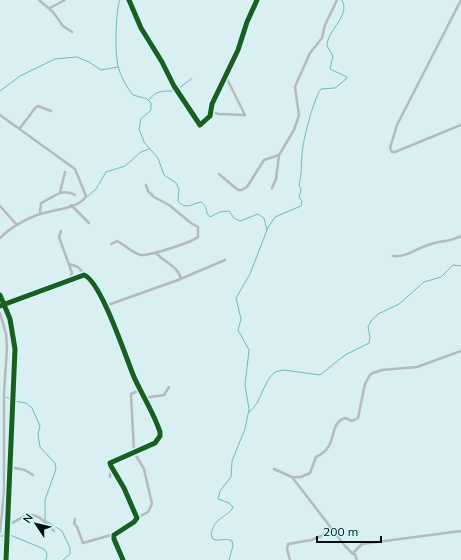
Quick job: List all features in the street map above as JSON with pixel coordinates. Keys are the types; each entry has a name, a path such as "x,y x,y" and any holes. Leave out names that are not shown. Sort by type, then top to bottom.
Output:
{"street":[{"path":"39,0 50,8 63,26 72,32"},
{"path":"50,8 65,0"},
{"path":"129,0 141,28 162,62 174,86 200,125 209,118 212,104 226,77 257,0"},
{"path":"272,188 276,179 279,155 294,130 299,115 295,87 296,82 310,53 322,38 325,25 336,0"},
{"path":"461,0 397,125 390,141 390,148 392,152 395,152 461,125"},
{"path":"211,112 219,114 245,115 226,77"},
{"path":"20,128 36,107 38,106 51,111"},
{"path":"0,238 17,225 40,214 61,210 82,201 86,196 77,172 20,128 1,117"},
{"path":"219,174 238,190 242,190 247,187 264,160 279,155"},
{"path":"60,192 64,172"},
{"path":"111,244 117,240 133,252 142,255 156,253 198,237 199,229 169,204 154,197 148,191 146,185"},
{"path":"40,214 41,203 50,200 60,192 70,192 75,196"},
{"path":"71,205 89,223"},
{"path":"0,206 17,225"},
{"path":"61,232 59,236 72,273 69,281"},
{"path":"392,256 399,256 430,244 450,241 461,236"},
{"path":"156,253 164,261 178,270 181,279"},
{"path":"105,306 181,279 225,260"},
{"path":"69,264 78,267 86,276 105,306 140,390 159,427 160,436 155,442 112,461 110,477"},
{"path":"0,306 86,276"},
{"path":"0,295 5,304 12,327 14,348 6,560"},
{"path":"0,313 5,331 7,347 4,393 0,532"},
{"path":"274,469 292,477 300,477 310,473 316,457 322,454 329,447 332,441 332,432 340,421 345,418 352,421 358,418 365,384 370,375 382,370 417,367 461,351"},
{"path":"144,398 164,395 169,386"},
{"path":"114,537 116,533 134,522 136,518 148,512 152,504 144,469 134,452 131,394 140,390"},
{"path":"111,466 124,488 136,518"},
{"path":"10,467 25,470 33,475"},
{"path":"292,477 357,560"},
{"path":"2,492 9,492"},
{"path":"7,525 25,516 35,515 54,531"},
{"path":"75,519 74,523 78,527 83,543 111,535 114,537"},
{"path":"290,560 287,549 288,544 311,540 324,535 331,528"},
{"path":"353,554 359,546 366,543 461,531"},
{"path":"114,537 123,560"}],"waterway":[{"path":"120,0 116,38 116,54 120,73 133,95 147,99 151,103 151,110 141,119 139,129 144,142 158,158 164,175 176,183 179,189 178,201 186,206 201,202 205,205 207,214 210,217 220,212 229,211 234,218 240,221 258,214 264,218 267,230 250,274 236,298 241,319 238,330 249,350 245,385 249,409 245,429 232,461 231,477 220,491 218,499 229,503 233,507 228,513 218,520 211,535 213,539 216,540 227,539 232,541 233,546 229,560"},
{"path":"267,229 275,217 301,206 302,201 299,197 301,190 299,184 303,148 306,130 315,102 321,89 335,88 347,77 330,69 333,56 327,46 328,40 343,12 344,6 342,0"},
{"path":"0,91 20,76 55,59 77,57 89,62 101,70 118,67"},
{"path":"177,90 192,78"},
{"path":"149,100 154,94 163,91 175,91"},
{"path":"87,197 96,189 106,172 125,166 141,152 149,149"},
{"path":"249,412 257,404 267,382 275,372 284,370 320,375 345,355 369,343 370,337 368,327 371,321 378,314 399,304 424,282 441,277 453,265 461,266"},
{"path":"6,397 10,399"},
{"path":"15,401 26,403 32,408 40,426 38,434 40,447 55,463 56,469 45,500 45,520 62,531 70,548 70,554 63,560"},
{"path":"10,535 44,549 47,554 46,560"}],"cycle path":[{"path":"129,0 141,28 162,62 174,86 200,125 210,116 212,104 238,50 247,22 257,0"},
{"path":"0,306 84,275 91,280 105,305 134,377 155,418 160,432 160,436 155,443 110,463 124,488 137,518 134,522 114,535 114,539 123,560"},
{"path":"0,295 10,319 15,349 6,560"}]}
